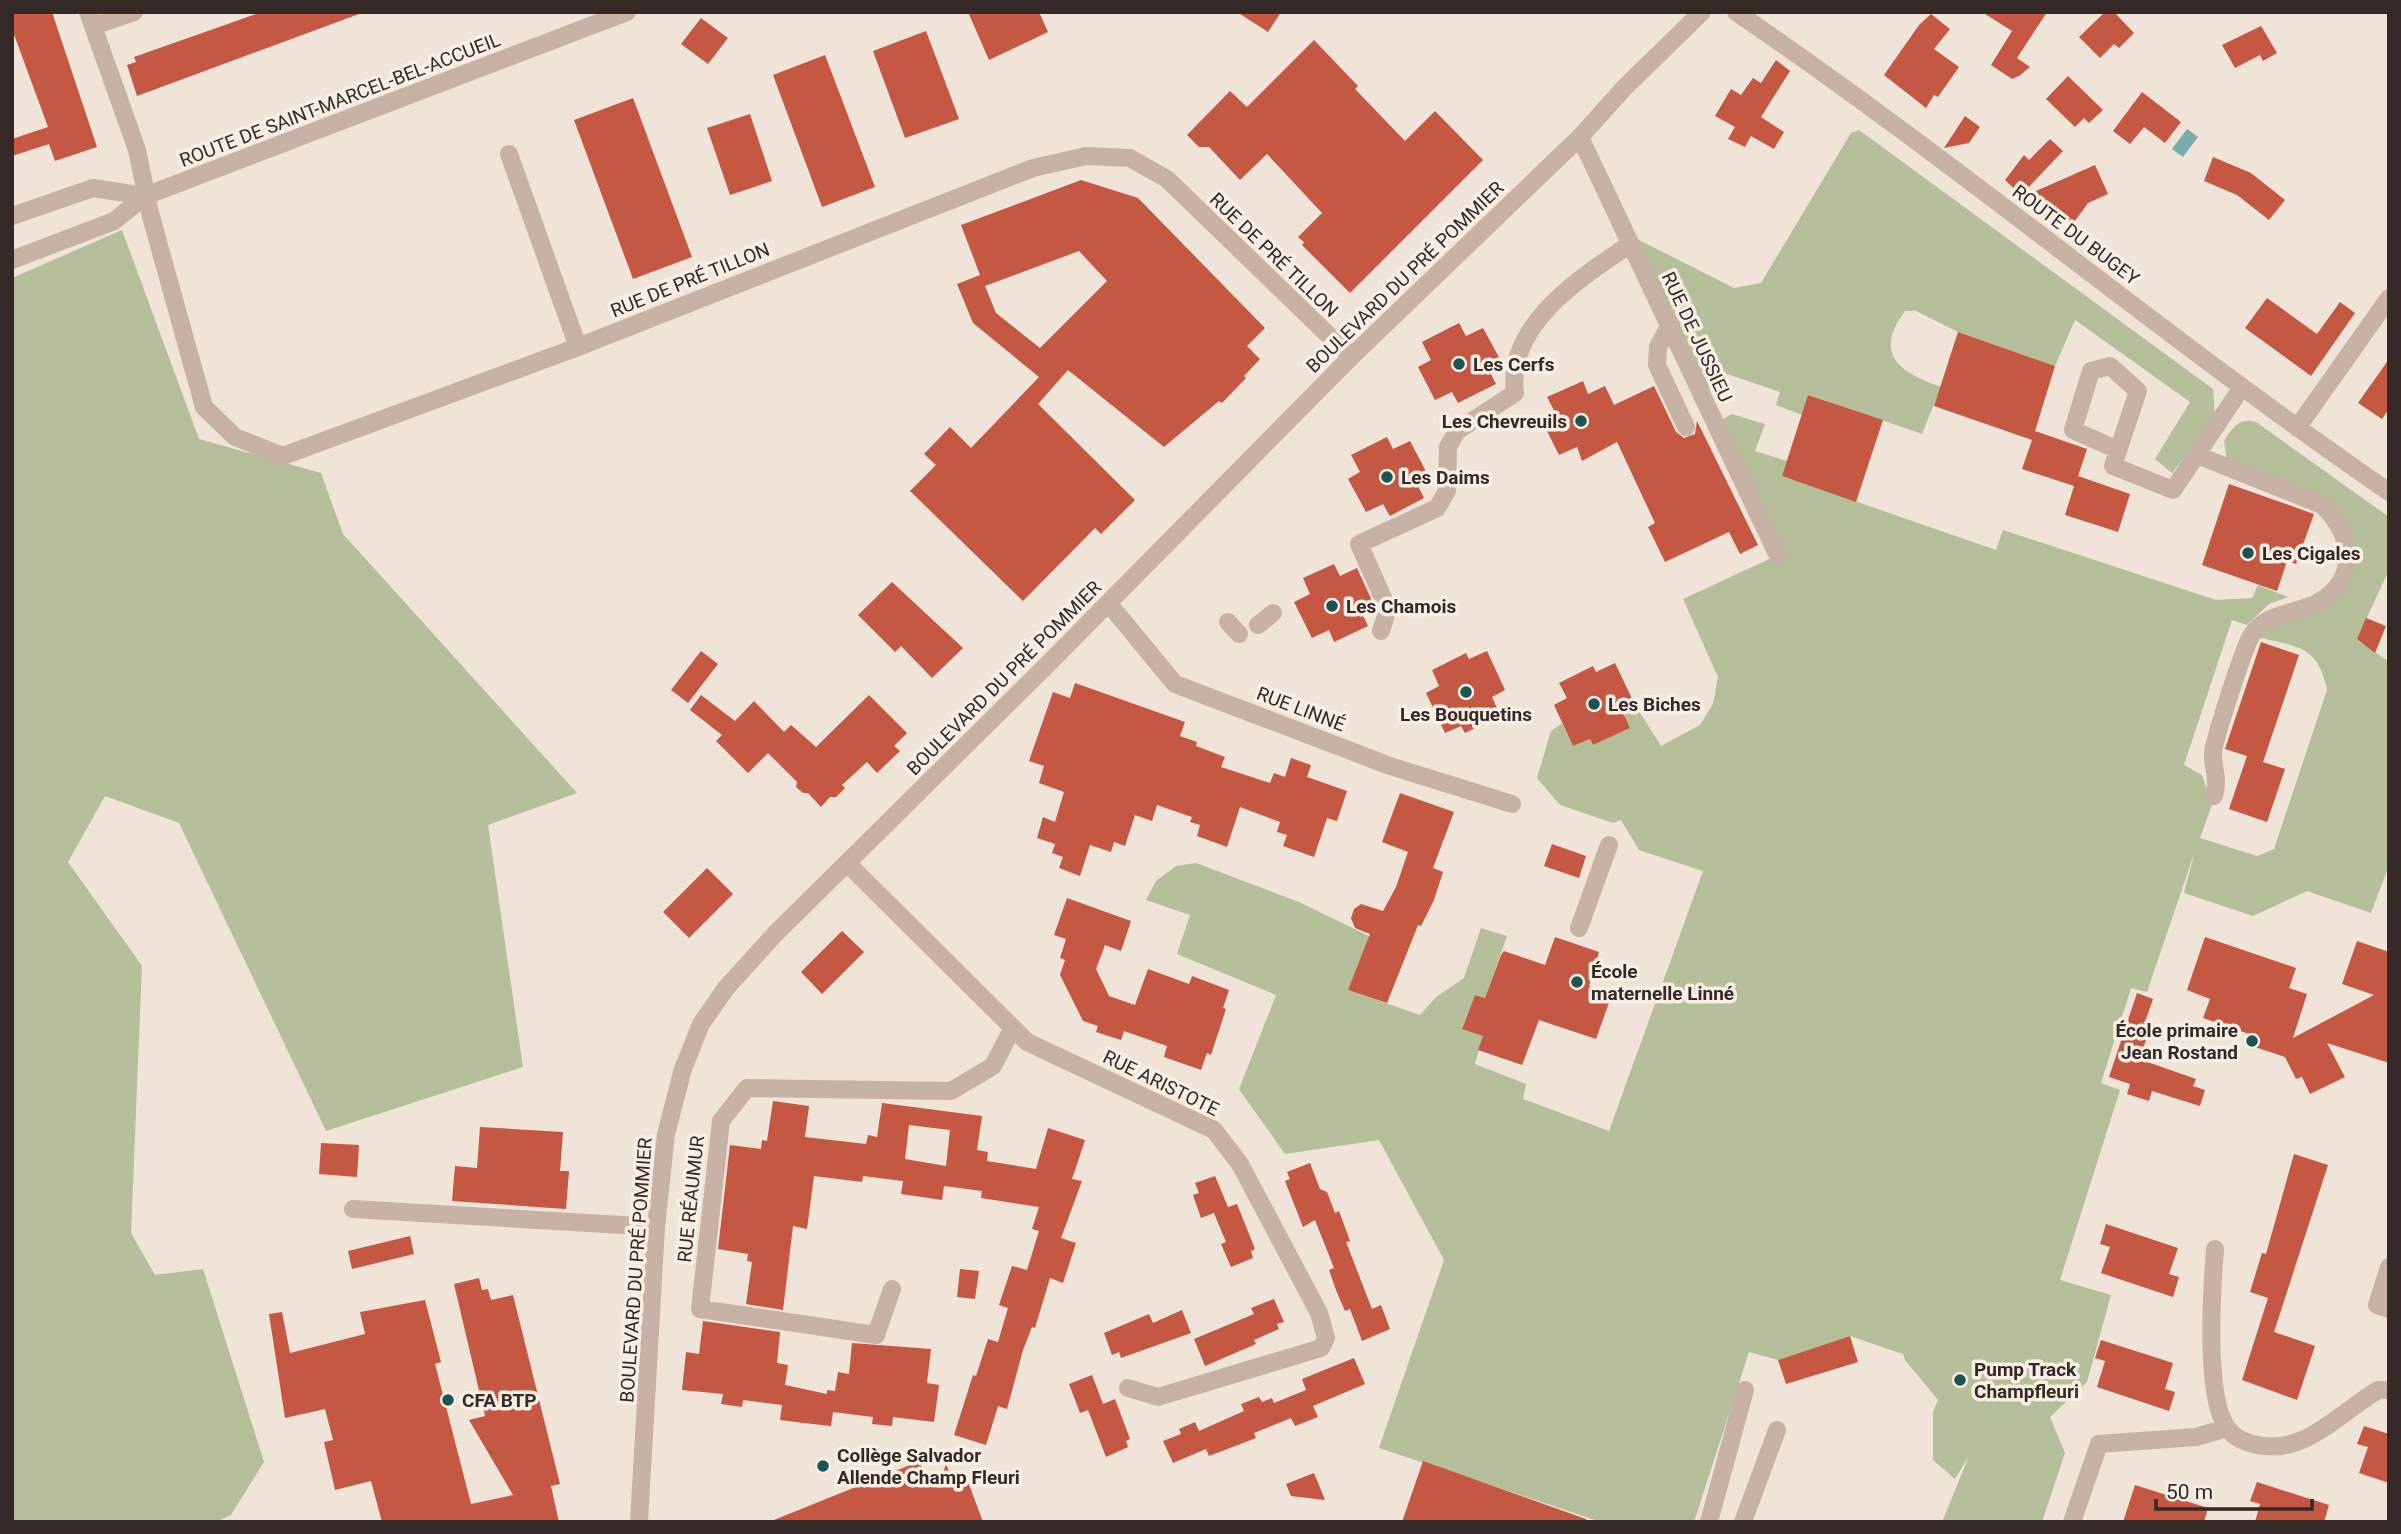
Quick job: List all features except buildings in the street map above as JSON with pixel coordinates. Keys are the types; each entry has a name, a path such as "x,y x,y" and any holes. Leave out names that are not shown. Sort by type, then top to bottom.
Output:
{"street":[{"path":"91,19 134,12"},
{"name":"ROUTE DE SAINT-MARCEL-BEL-ACCUEIL","path":"12,260 114,221 145,196 627,12"},
{"name":"BOULEVARD DU PRÉ POMMIER","path":"639,1522 656,1227 666,1134 683,1069 701,1024 726,988 1351,357 1580,137 1702,12"},
{"name":"ROUTE DU BUGEY","path":"1736,12 1922,145 2297,428 2389,492"},
{"name":"RUE DE PRÉ TILLON","path":"91,19 137,150 145,196 204,407 235,438 283,456 578,347 1033,168 1086,156 1130,158 1167,179 1351,357"},
{"name":"RUE DE JUSSIEU","path":"1580,137 1778,555"},
{"path":"509,154 578,347"},
{"name":"ROUTE DE SAINT-MARCEL-BEL-ACCUEIL","path":"12,216 93,188 145,196"},
{"path":"1381,631 1388,609 1359,544 1437,508 1447,491 1448,447 1457,431 1515,393 1513,376 1525,339 1567,288 1630,244"},
{"path":"2297,428 2389,298"},
{"path":"1668,326 1658,346 1657,365 1686,427"},
{"path":"2118,450 2073,430 2091,371 2110,366 2138,391 2113,466 2174,490 2242,387"},
{"path":"2197,455 2322,505 2338,520 2347,543 2348,561 2329,594 2315,604 2274,616 2251,635 2213,753 2218,779 2214,796"},
{"name":"RUE LINNÉ","path":"1109,604 1175,684 1391,766 1512,804"},
{"path":"1258,625 1273,613"},
{"path":"1579,928 1609,845"},
{"name":"RUE ARISTOTE","path":"847,863 1027,1042 1214,1129 1240,1164 1319,1314 1326,1338 1321,1348 1158,1397 1128,1388"},
{"name":"RUE RÉAUMUR","path":"892,1289 876,1335 700,1308 721,1121 747,1088 951,1091 993,1066 1012,1029"},
{"path":"353,1209 656,1227"},
{"path":"2215,1249 2210,1313 2216,1397 2227,1428 2252,1444 2279,1447 2300,1442 2378,1390 2389,1390"},
{"path":"2389,1266 2377,1305 2389,1309"},
{"path":"1709,1522 1745,1390"},
{"path":"2072,1522 2099,1444 2196,1437 2227,1428"},
{"path":"1743,1522 1777,1430"}],"green space":[{"path":"1859,130 2213,389 2215,416 2172,473 2155,459 2190,402 2075,320 2055,366 1958,332 1916,311 1905,311 1895,326 1891,351 1903,368 1941,387 1922,434 1809,395 1802,415 1776,405 1780,392 1721,372 1715,387 1700,391 1625,233 1734,288 1761,283 1851,133"},
{"path":"122,230 199,439 321,473 343,534 577,793 488,825 523,1067 326,1131 179,823 105,796 68,862 142,966 131,1233 155,1275 203,1269 264,1462 231,1515 216,1522 12,1522 12,278"},
{"path":"1732,414 1765,424 1755,451 1787,461 1782,476 1996,550 2003,530 2216,600 2252,598 2258,585 2288,597 2269,604 2247,625 2232,620 2184,765 2202,775 2212,805 2200,838 2257,856 2274,849 2327,690 2323,674 2310,654 2291,645 2251,635 2315,604 2340,579 2338,520 2228,467 2224,441 2241,422 2256,422 2389,517 2389,570 2357,639 2389,662 2389,865 2371,913 2307,891 2253,916 2184,893 2195,851 2147,992 2131,988 2101,1083 2120,1090 2060,1280 2111,1295 2087,1382 2050,1417 2065,1453 2042,1522 1942,1522 1969,1456 1955,1479 1933,1460 1933,1412 1938,1400 1903,1354 1850,1336 1778,1360 1749,1352 1694,1522 1601,1522 1379,1448 1444,1260 1379,1140 1285,1154 1239,1089 1276,995 1177,954 1190,915 1146,900 1156,881 1176,866 1196,863 1299,902 1371,937 1348,990 1420,1015 1436,997 1464,978 1481,928 1507,936 1485,998 1475,995 1462,1028 1483,1036 1475,1064 1526,1084 1523,1099 1609,1131 1703,871 1639,850 1621,820 1613,823 1560,805 1537,778 1551,731 1562,723 1573,746 1590,739 1593,745 1630,728 1622,709 1634,703 1661,746 1700,725 1713,704 1718,677 1683,599 1778,555 1715,424"}],"water":[{"path":"2187,129 2198,137 2183,157 2172,149"}],"place":[{"name":"Les Cerfs","path":"1459,364"},
{"name":"Les Chevreuils","path":"1581,421"},
{"name":"Les Daims","path":"1387,477"},
{"name":"Les Cigales","path":"2248,553"},
{"name":"Les Chamois","path":"1332,606"},
{"name":"Les Bouquetins","path":"1466,692"},
{"name":"Les Biches","path":"1594,704"},
{"name":"École maternelle Linné","path":"1577,982"},
{"name":"École primaire Jean Rostand","path":"2252,1041"},
{"name":"Pump Track Champfleuri","path":"1960,1380"},
{"name":"CFA BTP","path":"448,1400"},
{"name":"Collège Salvador Allende Champ Fleuri","path":"823,1466"}]}
